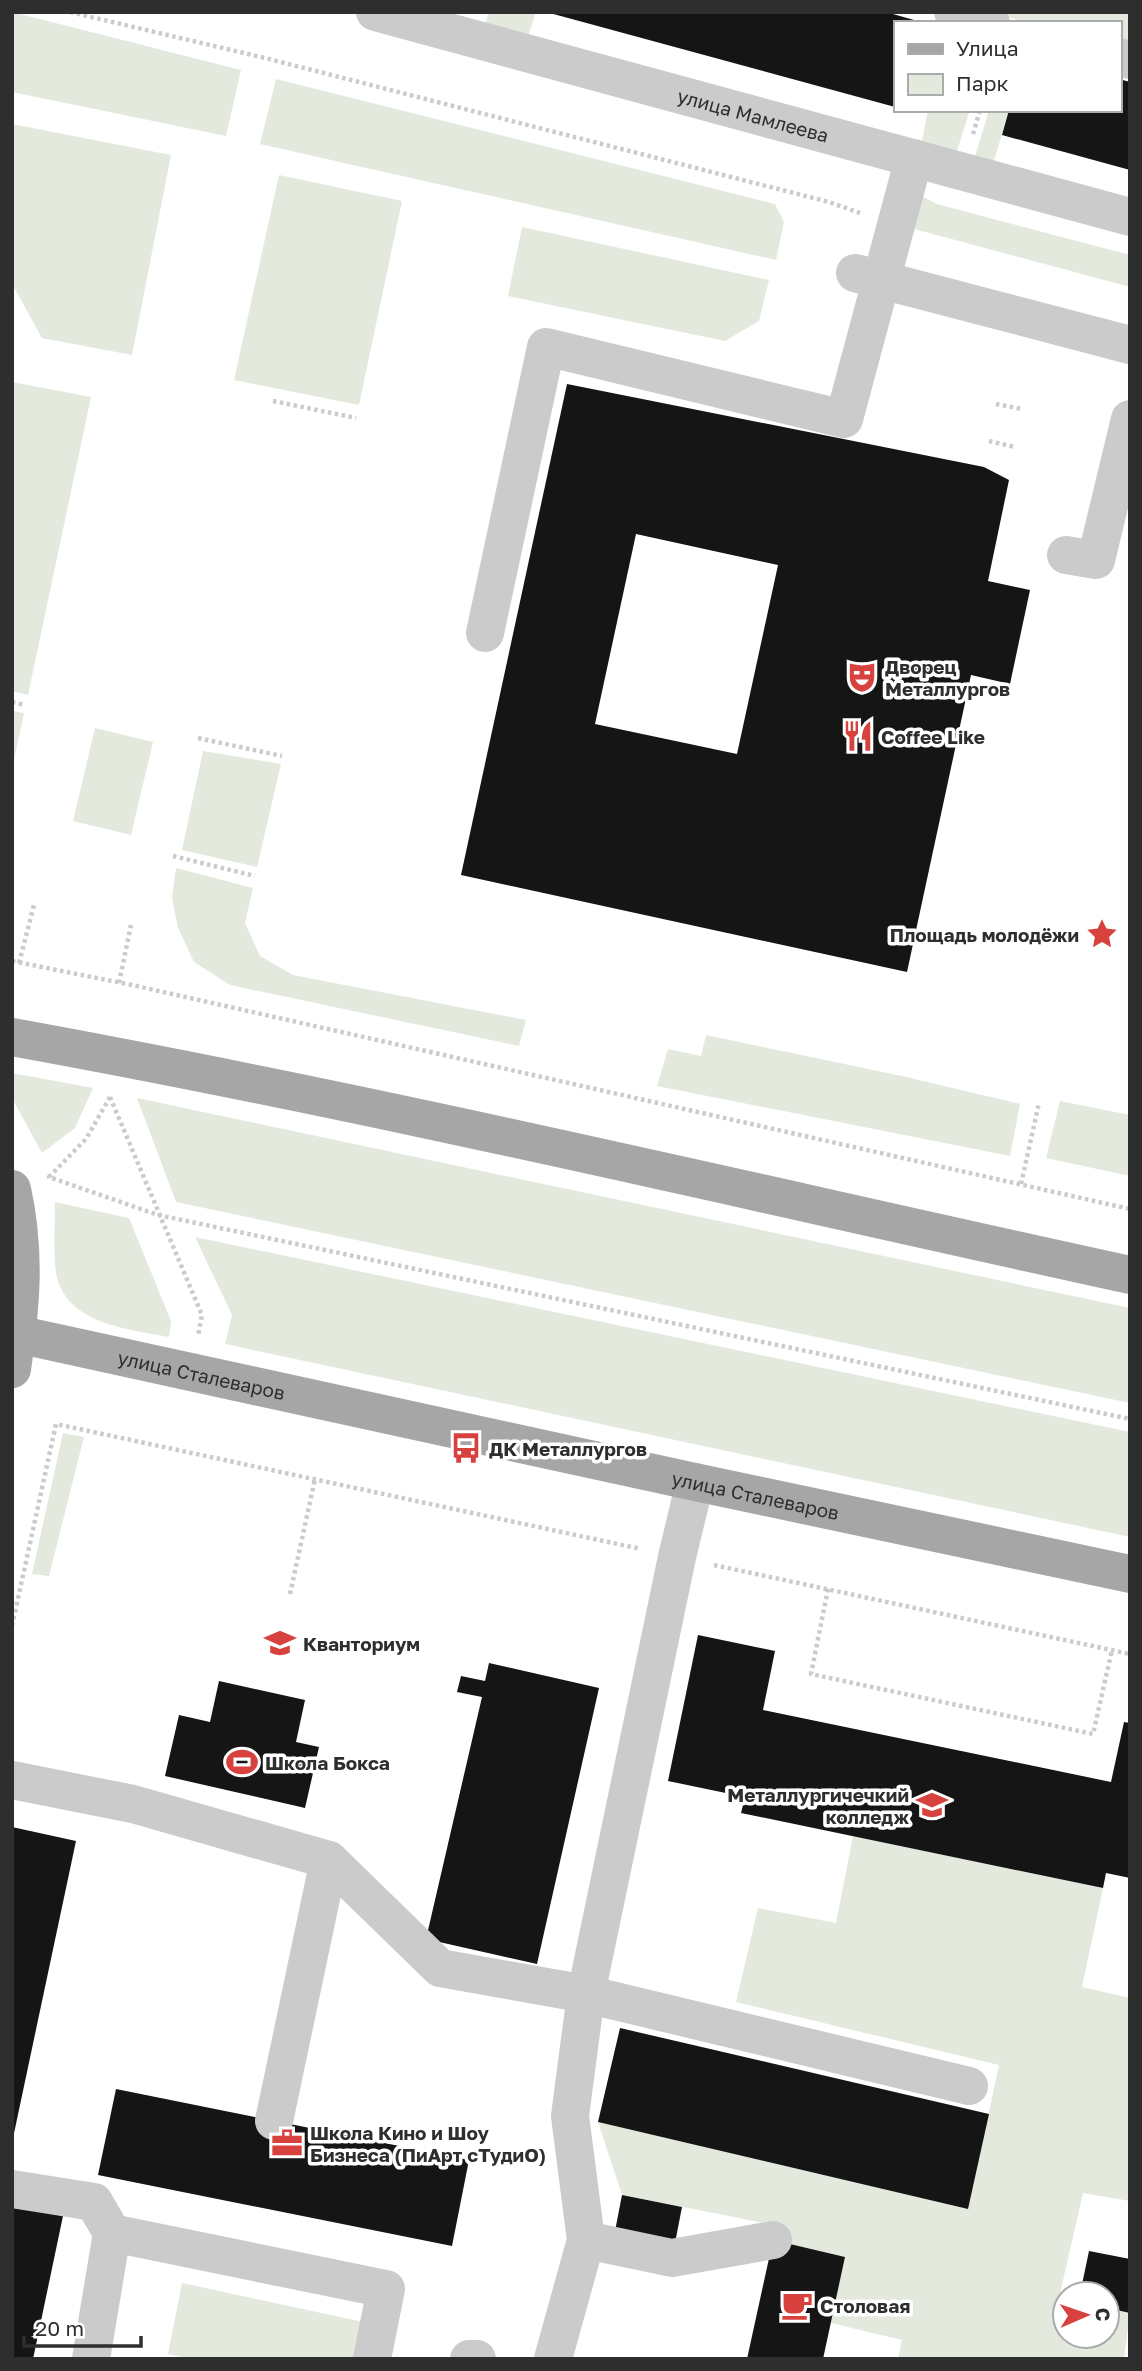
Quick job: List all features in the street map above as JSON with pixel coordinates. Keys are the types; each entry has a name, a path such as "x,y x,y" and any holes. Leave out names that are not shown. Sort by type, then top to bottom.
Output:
{"main road":[{"path":"12,1037 118,1056 542,1143 1130,1275"},
{"path":"12,1189 20,1226 22,1280 14,1346"},
{"name":"улица Сталеваров","path":"14,1346 695,1482 1130,1574"}],"street":[{"name":"улица Мамлеева","path":"375,12 478,26 914,158 1130,217"},
{"path":"953,12 984,21"},
{"path":"485,633 546,348 844,419 868,277 914,158"},
{"path":"868,277 1130,345"},
{"path":"1066,555 1096,559 1130,419"},
{"path":"553,2359 586,2240 570,2116 586,1994 695,1482"},
{"path":"12,1780 133,1804 329,1860 440,1968 586,1994 969,2086"},
{"path":"274,2120 329,1860"},
{"path":"12,2189 94,2202 112,2233 91,2359"},
{"path":"112,2233 386,2288 372,2359"},
{"path":"586,2240 672,2258 773,2240"},
{"path":"469,2359 477,2359"}],"path":[{"path":"70,12 265,58 759,184 829,202 870,217"},
{"path":"273,401 356,418"},
{"path":"996,404 1022,409"},
{"path":"989,441 1015,447"},
{"path":"12,702 25,705"},
{"path":"198,738 282,755"},
{"path":"173,856 255,876"},
{"path":"19,963 34,905"},
{"path":"119,983 131,925"},
{"path":"12,961 1130,1209"},
{"path":"198,1340 202,1315 158,1215 110,1097 86,1139 49,1177 158,1215 1130,1419"},
{"path":"1021,1184 1039,1103"},
{"path":"12,1626 56,1424 1130,1654"},
{"path":"290,1594 315,1479"},
{"path":"828,1589 811,1674 1093,1734 1112,1650"}],"green space":[{"path":"12,12 241,70 226,136 12,92"},
{"path":"489,12 536,12 527,39 484,27"},
{"path":"990,12 1130,12 1130,50 1121,48 1121,21 1022,21"},
{"path":"276,79 775,204 784,222 776,260 260,144"},
{"path":"928,112 969,112 956,154 921,146"},
{"path":"988,112 1008,112 993,164 974,160"},
{"path":"12,124 171,155 132,355 42,338 12,284"},
{"path":"279,175 402,201 359,405 234,380"},
{"path":"912,191 937,204 1130,255 1130,287 903,226"},
{"path":"522,227 769,280 759,321 725,341 508,296"},
{"path":"12,382 91,397 28,695 12,691"},
{"path":"12,711 24,713 12,770"},
{"path":"95,728 153,742 131,835 73,821"},
{"path":"203,751 281,764 257,867 182,850"},
{"path":"176,868 253,888 245,923 260,956 293,975 526,1020 519,1046 230,985 194,962 178,928 172,898"},
{"path":"706,1035 1020,1104 1010,1156 657,1086 668,1049 701,1056"},
{"path":"12,1073 93,1088 75,1128 42,1153 12,1098"},
{"path":"137,1098 1130,1308 1130,1403 176,1202"},
{"path":"1060,1101 1130,1115 1130,1176 1046,1158"},
{"path":"55,1202 129,1218 171,1321 169,1337 100,1321 85,1314 72,1303 62,1290 56,1273"},
{"path":"195,1237 1130,1432 1130,1537 225,1344 232,1315"},
{"path":"63,1433 84,1437 49,1576 32,1574"},
{"path":"853,1836 1103,1888 1082,1987 1130,1998 1130,2201 1083,2193 1063,2280 1051,2280 1051,2350 1121,2350 1121,2311 1130,2313 1124,2359 898,2359 902,2340 831,2323 845,2257 773,2240 774,2225 622,2195 598,2122 968,2209 999,2065 736,2002 758,1908 836,1923"},
{"path":"182,2283 368,2323 362,2359 191,2359 168,2354"}],"building":[{"path":"546,12 886,12 918,21 894,21 894,107"},
{"path":"1121,80 1130,82 1130,170 1002,135 1008,112 1121,112"},
{"name":"Дворец Металлургов","path":"567,384 984,467 1009,480 988,581 1030,590 1010,684 971,675 907,972 461,875","holes":["636,534 778,565 737,754 595,724"]},
{"name":"Металлургичечкий колледж","path":"698,1635 775,1651 763,1710 1111,1782 1124,1722 1130,1723 1130,1878 1106,1873 1103,1888 741,1813 745,1797 668,1781"},
{"path":"489,1663 599,1688 537,1964 426,1939 482,1697 457,1692 461,1676 485,1681"},
{"name":"Школа Бокса","path":"219,1681 305,1700 296,1742 319,1747 305,1808 165,1776 179,1715 210,1722"},
{"path":"12,1827 76,1841 13,2138 12,2138"},
{"path":"620,2028 989,2114 968,2209 598,2122"},
{"path":"116,2089 469,2160 452,2246 98,2175"},
{"path":"622,2195 682,2207 675,2243 615,2231"},
{"path":"12,2205 63,2216 33,2359 12,2359"},
{"name":"Столовая","path":"773,2240 845,2257 823,2359 747,2359"},
{"path":"1089,2251 1130,2259 1130,2313 1121,2311 1121,2280 1083,2280"}],"place":[{"name":"Дворец Металлургов","path":"862,677"},
{"name":"Coffee Like","path":"858,736"},
{"name":"Площадь молодёжи","path":"1102,934"},
{"name":"ДК Металлургов","path":"466,1448"},
{"name":"Кванториум","path":"280,1643"},
{"name":"Школа Бокса","path":"242,1762"},
{"name":"Металлургичечкий колледж","path":"932,1805"},
{"name":"Школа Кино и Шоу Бизнеса (ПиАрт сТудиО)","path":"287,2143"},
{"name":"Столовая","path":"797,2305"}]}
